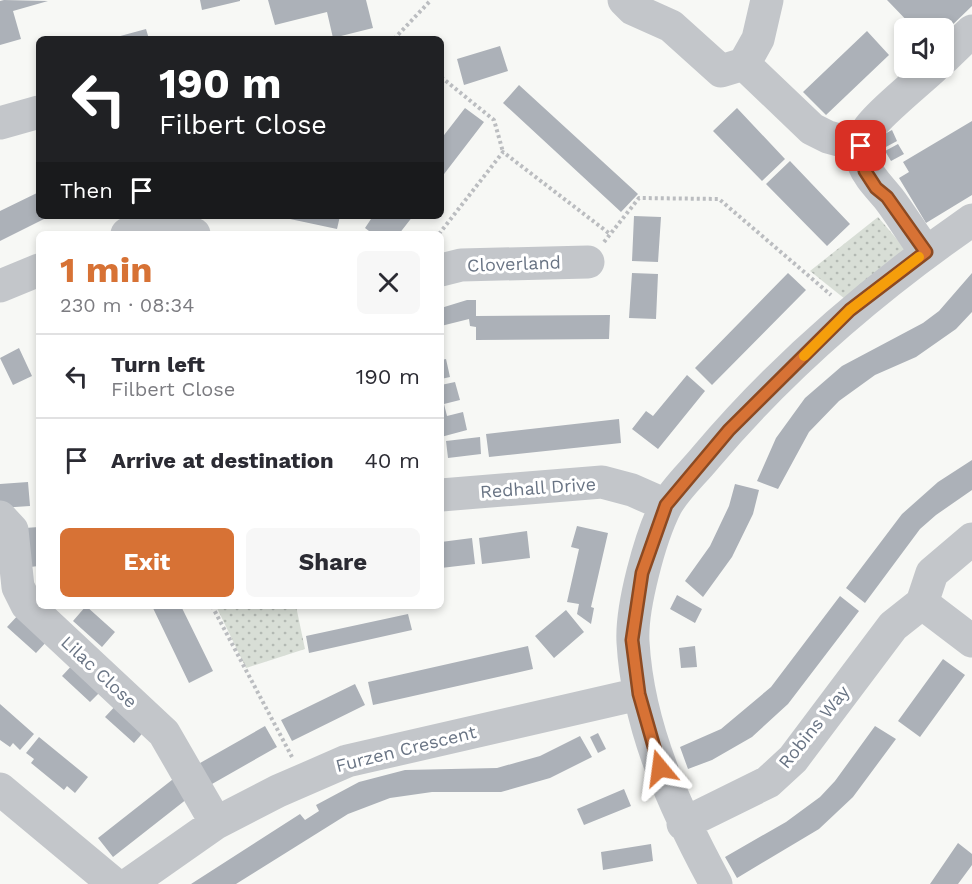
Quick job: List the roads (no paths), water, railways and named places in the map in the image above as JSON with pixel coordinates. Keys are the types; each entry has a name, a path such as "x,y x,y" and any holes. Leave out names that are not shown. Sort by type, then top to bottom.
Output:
{"street":[{"path":"624,0 633,9 671,26 721,71 744,64 758,39 767,0"},
{"path":"954,48 972,31"},
{"path":"744,64 812,129 828,137 861,146"},
{"path":"923,78 868,130 861,146 865,171 876,188 887,197 926,252"},
{"path":"0,123 36,113"},
{"path":"716,884 683,824 660,768 639,694 632,640 642,573 666,505 729,430 850,310 972,220"},
{"path":"145,225 178,231"},
{"name":"Cloverland","path":"444,269 461,265 588,262"},
{"path":"0,286 36,271"},
{"name":"Redhall Drive","path":"444,495 602,482 632,490 666,505"},
{"name":"Lilac Close","path":"0,517 12,530 18,587 27,605 164,733 216,823"},
{"path":"972,539 932,573 922,603 972,641"},
{"name":"Robins Way","path":"683,824 768,782 792,759 893,626 922,603"},
{"name":"Furzen Crescent","path":"129,884 216,823 347,761 639,694"},
{"path":"0,789 114,884"}]}
